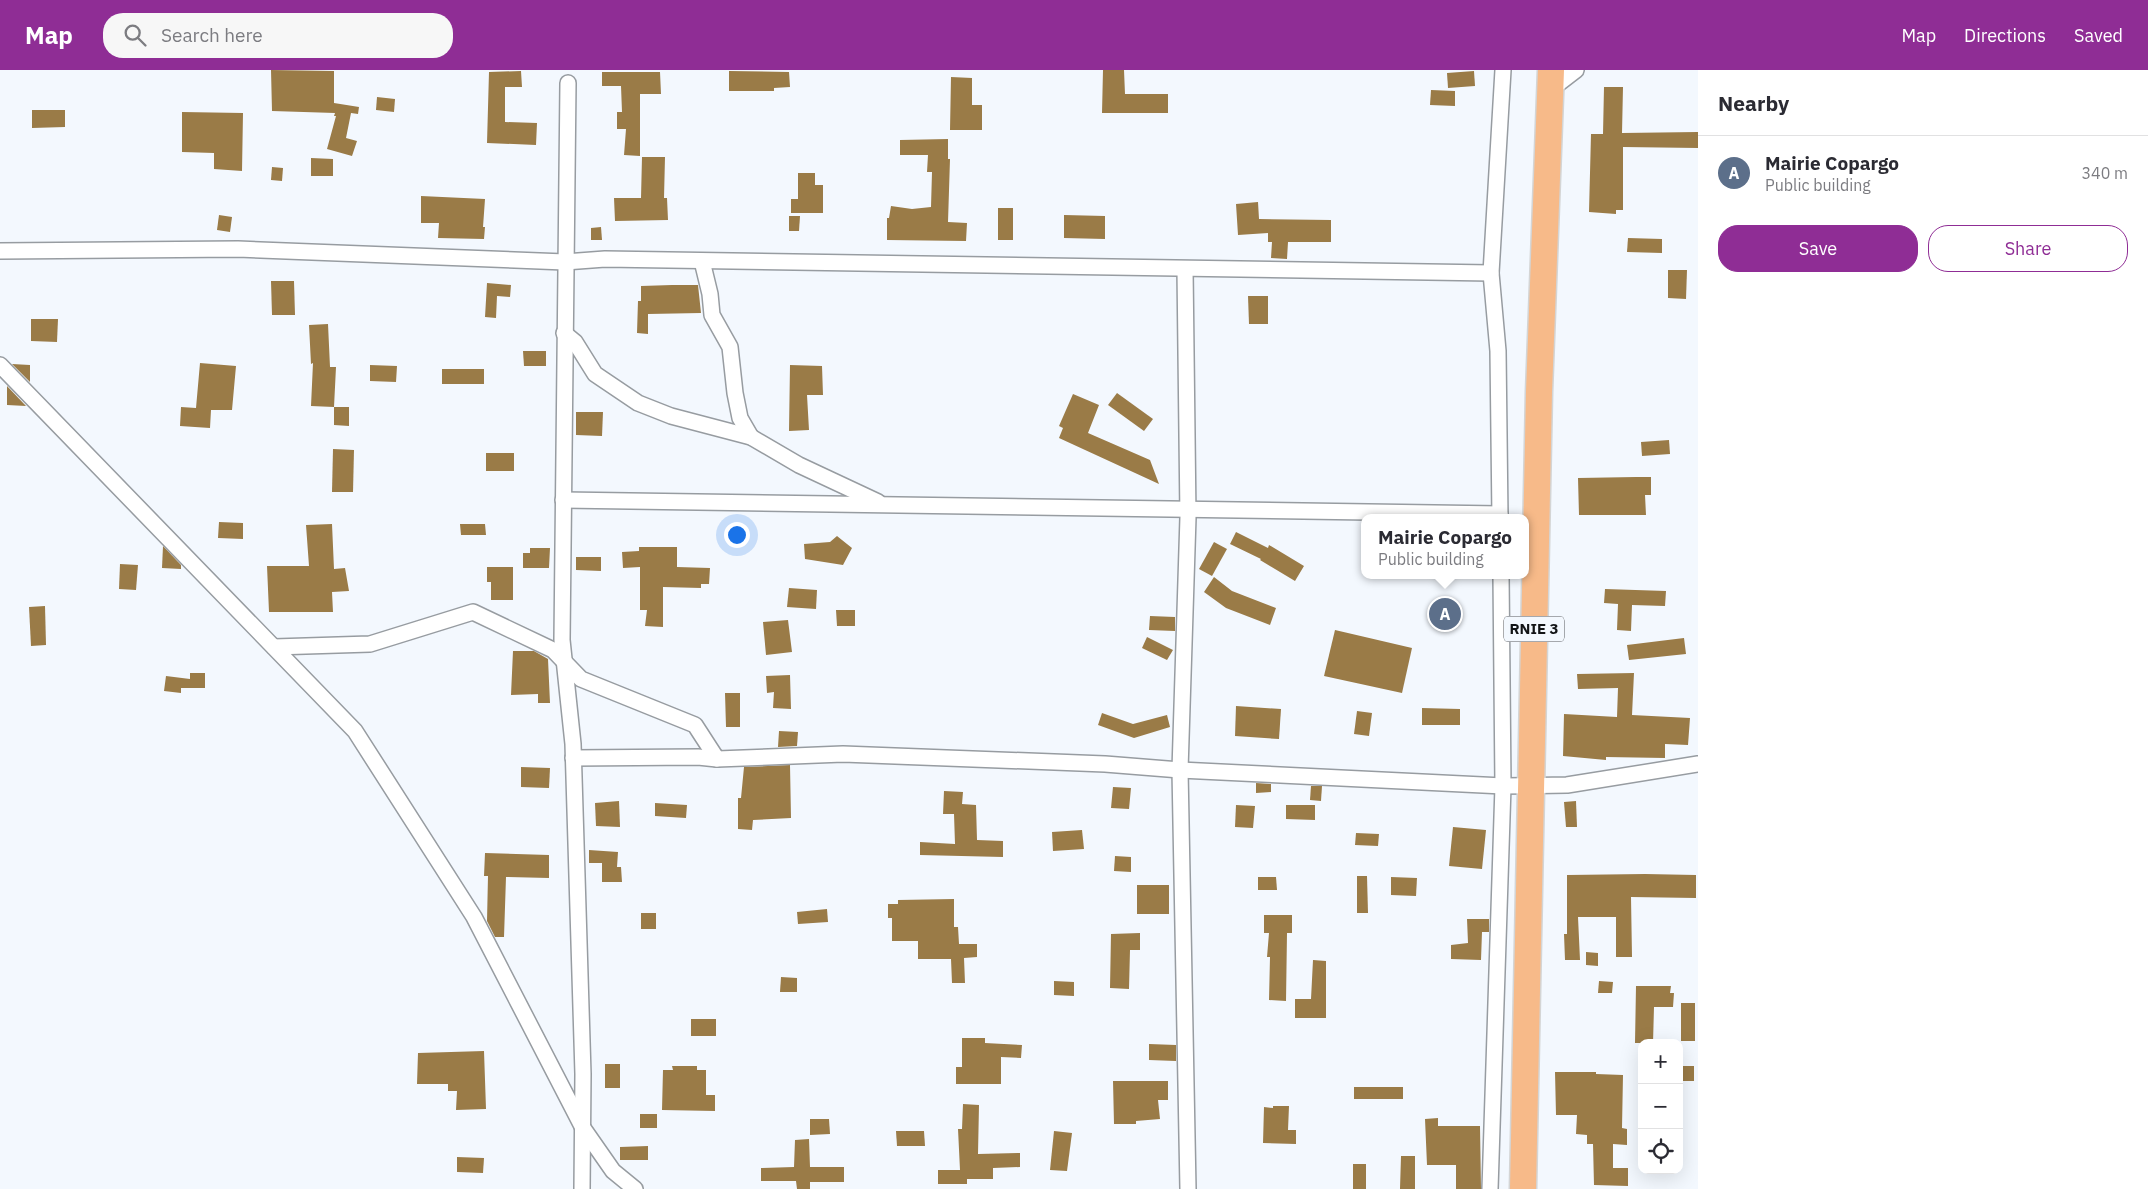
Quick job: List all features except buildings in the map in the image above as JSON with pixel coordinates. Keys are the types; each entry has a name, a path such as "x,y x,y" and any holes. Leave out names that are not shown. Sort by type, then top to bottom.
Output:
{"highway":[{"name":"RNIE 3","path":"1522,1189 1539,392 1550,80"}],"street":[{"path":"1500,514 1498,351 1491,273 1503,70"},
{"path":"1550,80 1576,70"},
{"path":"568,83 564,262 562,640 573,758 583,1074 582,1189"},
{"path":"0,251 238,249 564,262 605,259 1491,273"},
{"path":"702,261 710,294 712,315 730,347 740,418 751,437"},
{"path":"1185,268 1188,509 1180,770 1188,1189"},
{"path":"564,333 575,342 596,374 638,403 671,416 751,437 799,465 884,505"},
{"path":"0,365 355,731 474,917 583,1128 613,1171 635,1189"},
{"path":"563,500 1411,514"},
{"path":"1490,1189 1503,786 1501,579"},
{"path":"274,647 370,644 473,612 552,650 581,679 695,725 717,759"},
{"path":"573,758 698,757 717,759 843,754 1105,764 1180,770 1503,786 1567,785 1698,764"}],"place":[{"name":"Mairie Copargo","path":"1445,614"}]}
